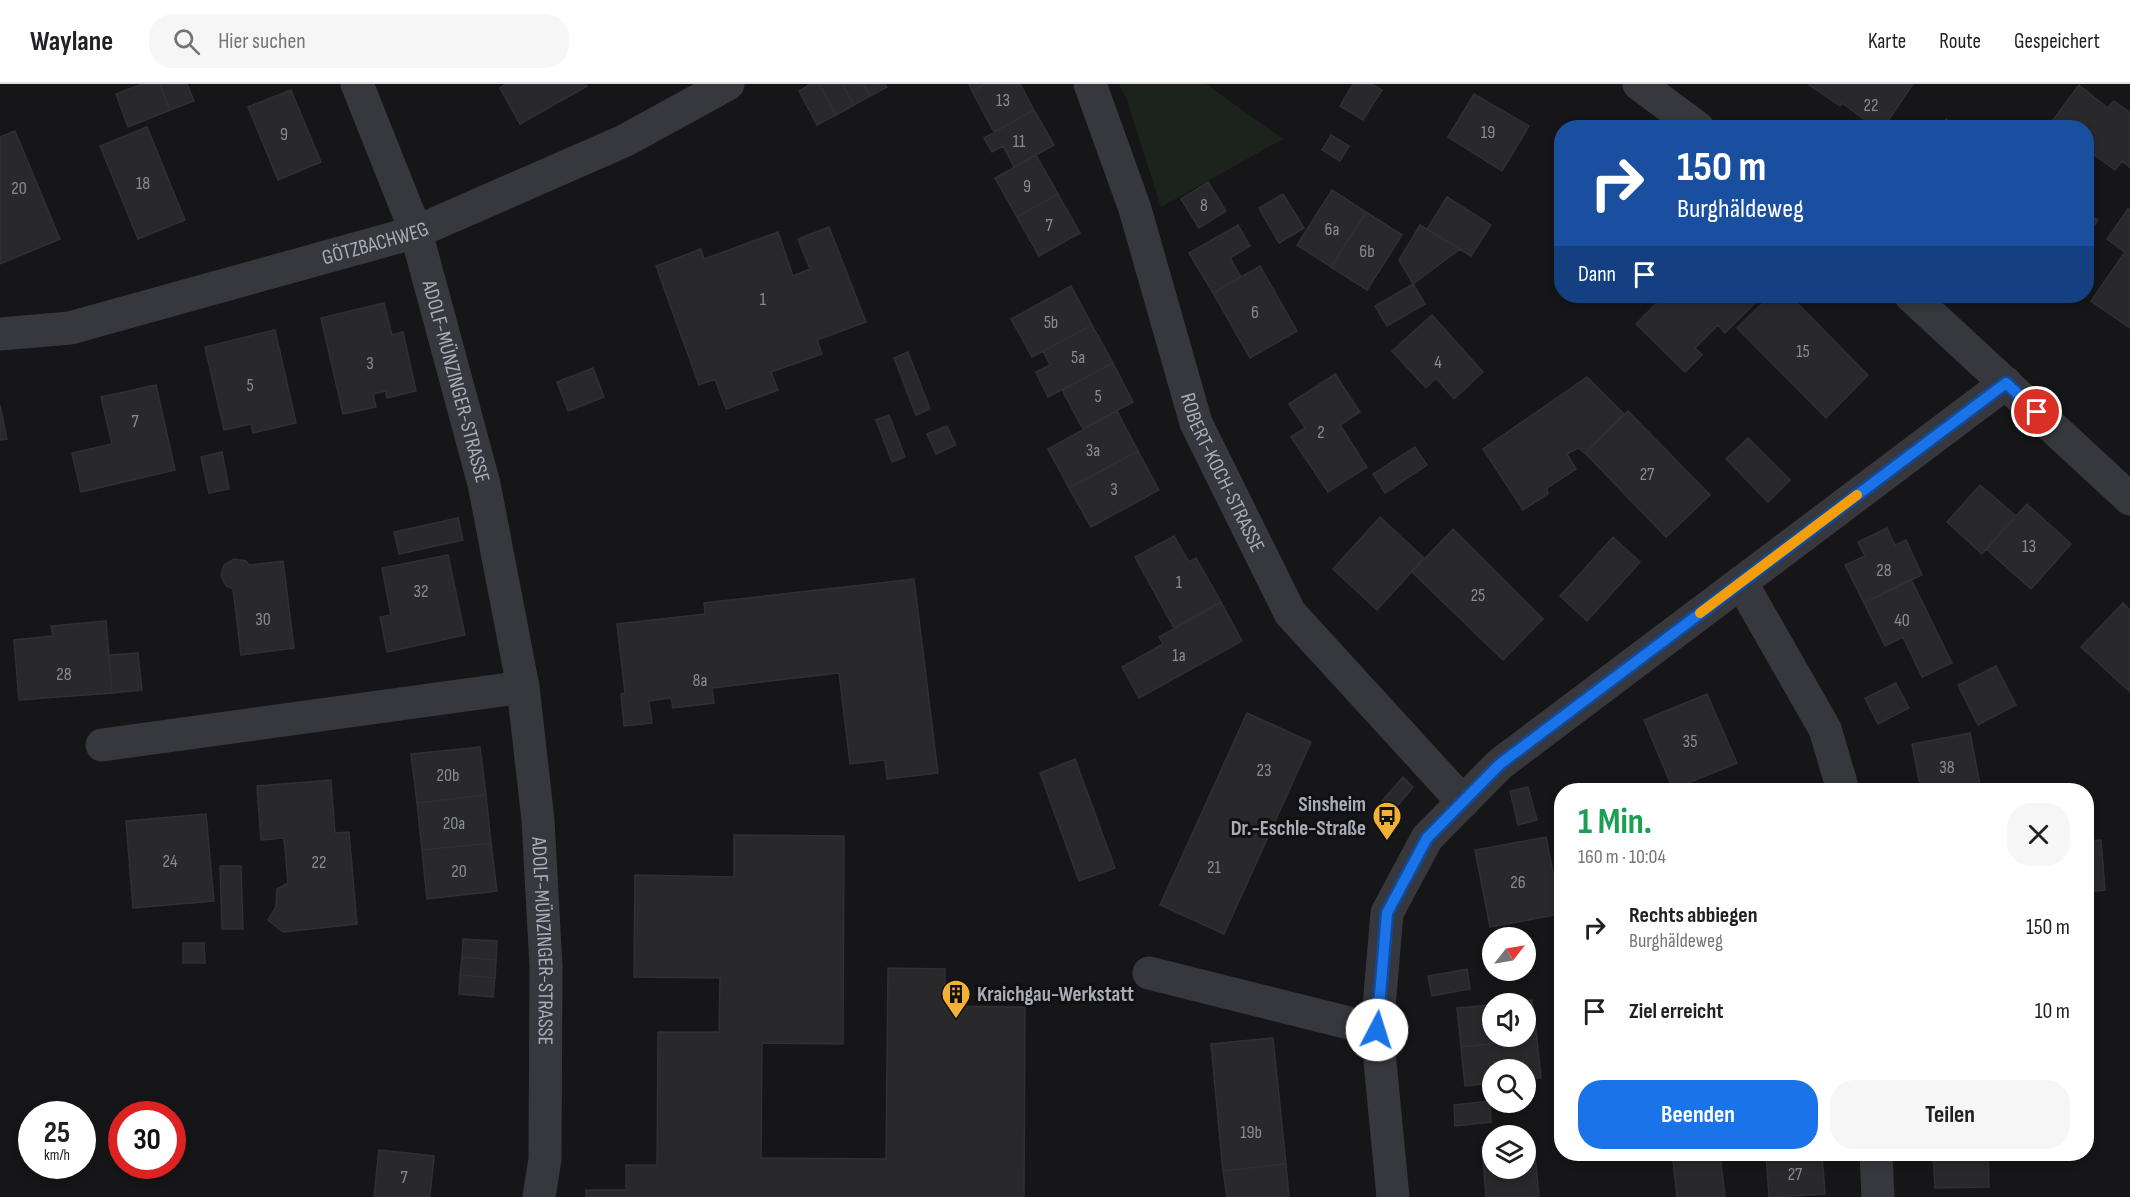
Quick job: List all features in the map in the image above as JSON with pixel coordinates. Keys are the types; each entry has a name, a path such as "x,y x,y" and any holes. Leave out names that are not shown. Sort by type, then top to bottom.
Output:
{"street":[{"name":"ADOLF-MÜNZINGER-STRASSE","path":"357,84 416,232 484,483 523,687 538,820 546,967 545,1159 539,1197"},
{"name":"GÖTZBACHWEG","path":"0,334 70,328 416,232 624,141 728,84"},
{"name":"ROBERT-KOCH-STRASSE","path":"1090,84 1135,209 1196,423 1290,613 1463,802"},
{"path":"1639,84 1687,120"},
{"path":"1919,303 2130,500"},
{"path":"1393,1197 1377,1030 1387,913 1427,838 1500,764 2006,383"},
{"path":"1741,582 1825,729 1841,783"},
{"path":"102,745 523,687"},
{"path":"1149,974 1377,1030"},
{"path":"1876,1161 1878,1197"}],"shaded area":[{"path":"1119,84 1206,84 1283,139 1161,207 1127,100"}],"building":[{"path":"142,84 160,84 170,110 128,127 116,94"},
{"path":"160,84 187,84 194,101 170,110"},
{"path":"506,84 585,84 587,86 520,124 500,88"},
{"path":"811,84 819,84 836,115 817,125 799,91"},
{"path":"819,84 842,84 854,105 836,115"},
{"path":"842,84 863,84 870,96 854,105"},
{"path":"863,84 885,84 887,87 870,96"},
{"path":"969,84 986,84 972,91"},
{"path":"986,84 1020,84 1034,110 994,132 972,91"},
{"path":"1353,84 1372,84 1382,90 1363,120 1340,106"},
{"path":"1808,84 1913,84 1888,120 1865,120 1842,103 1840,106"},
{"path":"2079,85 2108,108 2114,101 2130,113 2130,167 2122,161 2115,170 2094,155 2094,120 2053,120"},
{"path":"291,90 321,162 278,180 248,107"},
{"path":"1474,94 1529,126 1502,171 1448,137"},
{"path":"1034,110 1054,145 1014,167 1003,146 992,152 984,138"},
{"path":"147,127 185,220 138,239 100,146"},
{"path":"15,131 60,239 0,264 0,137"},
{"path":"1331,135 1349,146 1340,161 1322,150"},
{"path":"1036,155 1058,194 1017,217 995,178"},
{"path":"1208,182 1226,211 1199,228 1181,199"},
{"path":"1332,190 1366,212 1331,267 1297,245"},
{"path":"1058,194 1080,233 1039,256 1017,217"},
{"path":"1283,194 1304,228 1279,243 1259,208"},
{"path":"1447,197 1491,225 1471,256 1427,229"},
{"path":"2128,209 2130,210 2130,328 2094,303 2094,297 2125,252 2107,239"},
{"path":"1366,212 1402,235 1367,290 1331,267"},
{"path":"1238,225 1250,246 1230,258 1241,277 1213,293 1189,253"},
{"path":"1420,225 1460,249 1413,284 1399,260"},
{"path":"829,227 866,322 817,340 822,354 771,372 778,390 726,409 715,379 699,385 656,266 701,249 704,259 778,232 793,276 810,269 798,239"},
{"path":"1260,266 1297,331 1250,358 1213,293"},
{"path":"1413,284 1425,304 1387,326 1375,306"},
{"path":"1071,286 1092,325 1032,357 1011,319"},
{"path":"384,303 392,335 403,332 416,391 387,398 386,391 373,394 376,407 343,414 321,318"},
{"path":"1657,303 1755,303 1725,333 1718,325 1695,348 1702,355 1685,372 1636,324"},
{"path":"1763,303 1797,303 1868,375 1826,418 1737,328"},
{"path":"1432,315 1483,372 1454,399 1436,378 1426,388 1392,351"},
{"path":"1092,325 1113,363 1048,397 1036,372 1050,365 1043,351"},
{"path":"275,330 296,423 253,433 251,424 224,430 205,347"},
{"path":"908,352 930,409 916,415 894,358"},
{"path":"1113,363 1133,402 1083,429 1062,390"},
{"path":"593,368 604,397 568,411 557,382"},
{"path":"1335,374 1360,412 1340,425 1367,467 1328,492 1291,437 1305,428 1289,404"},
{"path":"1587,377 1624,414 1585,453 1578,448 1567,454 1576,469 1547,488 1548,494 1523,510 1483,449"},
{"path":"156,385 175,470 81,492 72,453 112,444 101,397"},
{"path":"0,405 7,439 0,440"},
{"path":"1117,411 1138,451 1069,488 1048,449"},
{"path":"1628,411 1710,495 1666,537 1585,453"},
{"path":"889,415 905,457 892,462 876,420"},
{"path":"947,426 956,445 936,454 927,434"},
{"path":"1748,438 1790,480 1768,502 1726,459"},
{"path":"1415,447 1427,465 1385,493 1373,474"},
{"path":"1138,451 1159,490 1091,527 1069,488"},
{"path":"222,452 229,489 209,493 201,457"},
{"path":"1980,485 2016,516 1982,554 1947,522"},
{"path":"2027,504 2071,544 2031,589 1986,549"},
{"path":"1380,517 1424,558 1377,610 1333,569"},
{"path":"458,518 463,540 399,554 394,532"},
{"path":"1887,528 1895,545 1906,540 1922,575 1864,603 1845,565 1865,556 1858,542"},
{"path":"1453,529 1543,619 1503,660 1412,572"},
{"path":"1174,536 1189,562 1196,558 1221,602 1174,628 1135,557"},
{"path":"1613,537 1640,562 1587,621 1560,596"},
{"path":"448,555 465,635 387,652 380,617 391,615 382,568"},
{"path":"234,559 246,561 249,565 283,561 294,648 241,655 233,589 226,586 221,576 224,565"},
{"path":"914,579 938,773 887,779 885,760 850,764 839,673 712,688 714,703 673,708 671,698 649,701 652,723 624,726 621,694 625,693 617,624 705,614 704,603"},
{"path":"1911,579 1952,663 1922,677 1903,637 1885,646 1864,603"},
{"path":"1221,602 1242,641 1139,698 1122,667 1163,644 1159,637"},
{"path":"2123,603 2130,610 2130,692 2081,647"},
{"path":"106,621 112,693 19,700 14,640 53,636 51,626"},
{"path":"138,653 142,690 112,693 109,655"},
{"path":"1996,666 2016,705 1978,725 1958,685"},
{"path":"1896,683 1909,708 1878,724 1865,698"},
{"path":"1707,694 1737,763 1688,783 1670,783 1644,720"},
{"path":"1247,713 1311,742 1224,934 1160,905"},
{"path":"1970,733 1980,783 1920,783 1912,744"},
{"path":"480,747 486,795 417,803 411,754"},
{"path":"1075,759 1115,868 1079,881 1040,773"},
{"path":"1403,777 1413,787 1394,810 1382,801"},
{"path":"331,780 335,833 349,832 357,924 283,932 268,920 276,907 277,889 288,883 284,838 261,840 257,786"},
{"path":"1528,787 1537,820 1518,825 1510,791"},
{"path":"486,795 491,843 422,850 417,803"},
{"path":"206,814 214,901 133,908 126,821"},
{"name":"Kraichgau-Werkstatt","path":"734,835 844,836 843,1044 762,1043 761,1158 886,1159 888,968 945,969 945,1006 1025,1007 1024,1197 586,1197 586,1190 626,1190 626,1165 657,1165 658,1032 719,1032 720,978 634,977 635,875 734,877"},
{"path":"1546,837 1554,878 1554,915 1490,927 1475,850"},
{"path":"2094,840 2101,840 2105,890 2094,891"},
{"path":"491,843 497,891 427,899 422,850"},
{"path":"220,866 241,866 243,929 222,929"},
{"path":"463,939 497,941 496,960 462,957"},
{"path":"183,943 204,943 205,963 183,963"},
{"path":"462,957 496,960 495,978 460,975"},
{"path":"1467,969 1470,989 1432,996 1428,976"},
{"path":"460,975 495,978 493,997 459,994"},
{"path":"1482,1006 1482,1045 1461,1047 1457,1008"},
{"path":"1273,1038 1286,1164 1223,1171 1211,1044"},
{"path":"1536,1039 1541,1078 1536,1078 1536,1059 1482,1059 1482,1084 1465,1086 1461,1047 1482,1045 1482,1047 1536,1047"},
{"path":"1482,1102 1482,1113 1491,1113 1491,1122 1455,1126 1454,1105"},
{"path":"379,1150 434,1156 430,1197 374,1197"},
{"path":"1673,1161 1721,1161 1725,1197 1677,1197"},
{"path":"1766,1161 1823,1161 1825,1194 1769,1197"},
{"path":"1933,1161 1988,1161 1989,1187 1935,1188"},
{"path":"1286,1164 1289,1197 1227,1197 1223,1171"},
{"path":"1536,1165 1539,1197 1486,1197 1485,1179 1536,1179"}],"slow traffic":[{"path":"1700,613 1857,495"}],"place":[{"name":"Sinsheim Dr.-Eschle-Straße","path":"1387,842"},
{"name":"Kraichgau-Werkstatt","path":"956,1020"}],"route":[{"path":"1377,1030 1387,913 1427,838 1500,764 2006,383 2037,412"}]}
